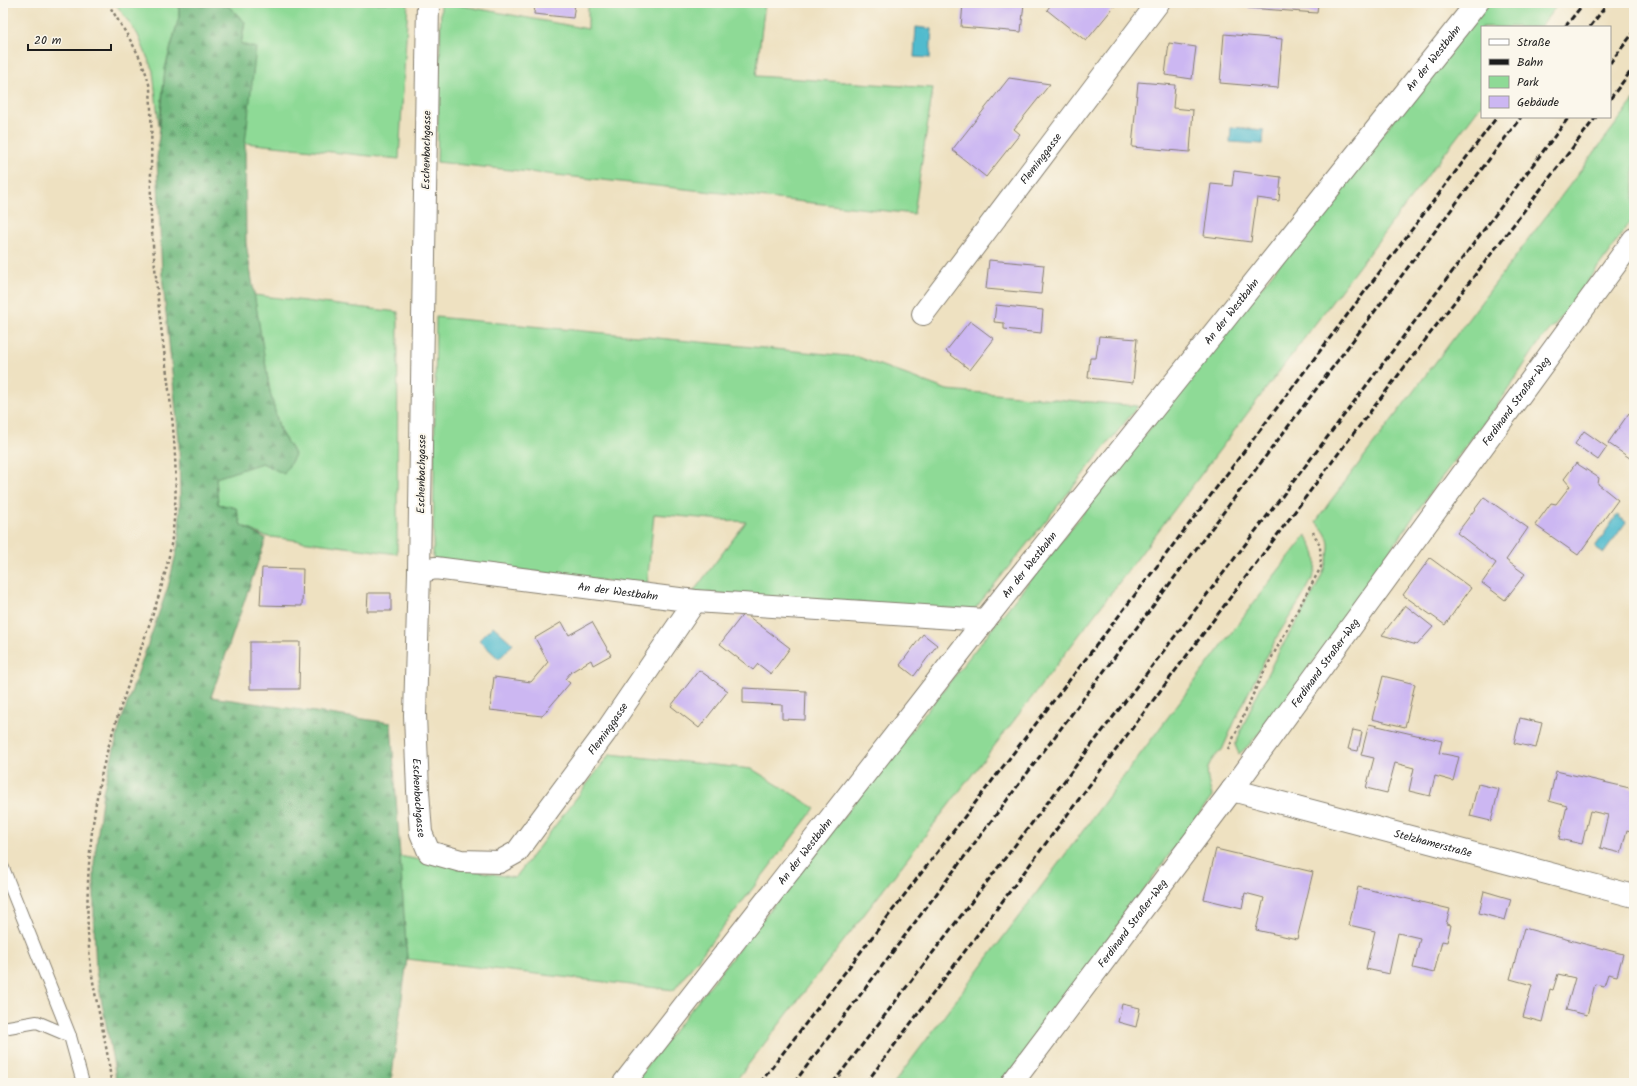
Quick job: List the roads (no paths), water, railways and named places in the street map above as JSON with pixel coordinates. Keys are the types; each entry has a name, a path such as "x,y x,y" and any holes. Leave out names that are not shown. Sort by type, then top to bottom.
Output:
{"street":[{"name":"Eschenbachgasse","path":"428,3 419,572 415,715 421,833 429,852 461,861 499,862 517,852"},
{"name":"Fleminggasse","path":"923,314 1158,3"},
{"name":"An der Westbahn","path":"624,1083 985,620 1477,3"},
{"name":"Ferdinand Straßer-Weg","path":"1012,1083 1232,790 1634,239"},
{"name":"An der Westbahn","path":"419,572 435,568 695,601 985,620"},
{"name":"Fleminggasse","path":"517,852 605,733 695,601"},
{"name":"Stelzhamerstraße","path":"1232,790 1634,896"}],"lane":[{"path":"3,868 70,1036 84,1083"},
{"path":"3,1028 37,1022 70,1036"}],"water":[{"path":"916,27 932,29 930,58 914,57"},
{"path":"1231,127 1264,130 1263,144 1230,142"},
{"path":"1617,515 1626,522 1604,553 1595,547"},
{"path":"493,626 513,644 499,659 479,640"}],"railway":[{"path":"1566,26 1584,3"},
{"path":"1591,26 1608,3"},
{"path":"1611,62 1634,32"},
{"path":"1611,98 1634,67"},
{"path":"760,1083 1164,557 1496,118"},
{"path":"794,1083 1520,118"},
{"path":"833,1083 1329,435 1568,118"},
{"path":"866,1083 1344,446 1595,118"}]}
